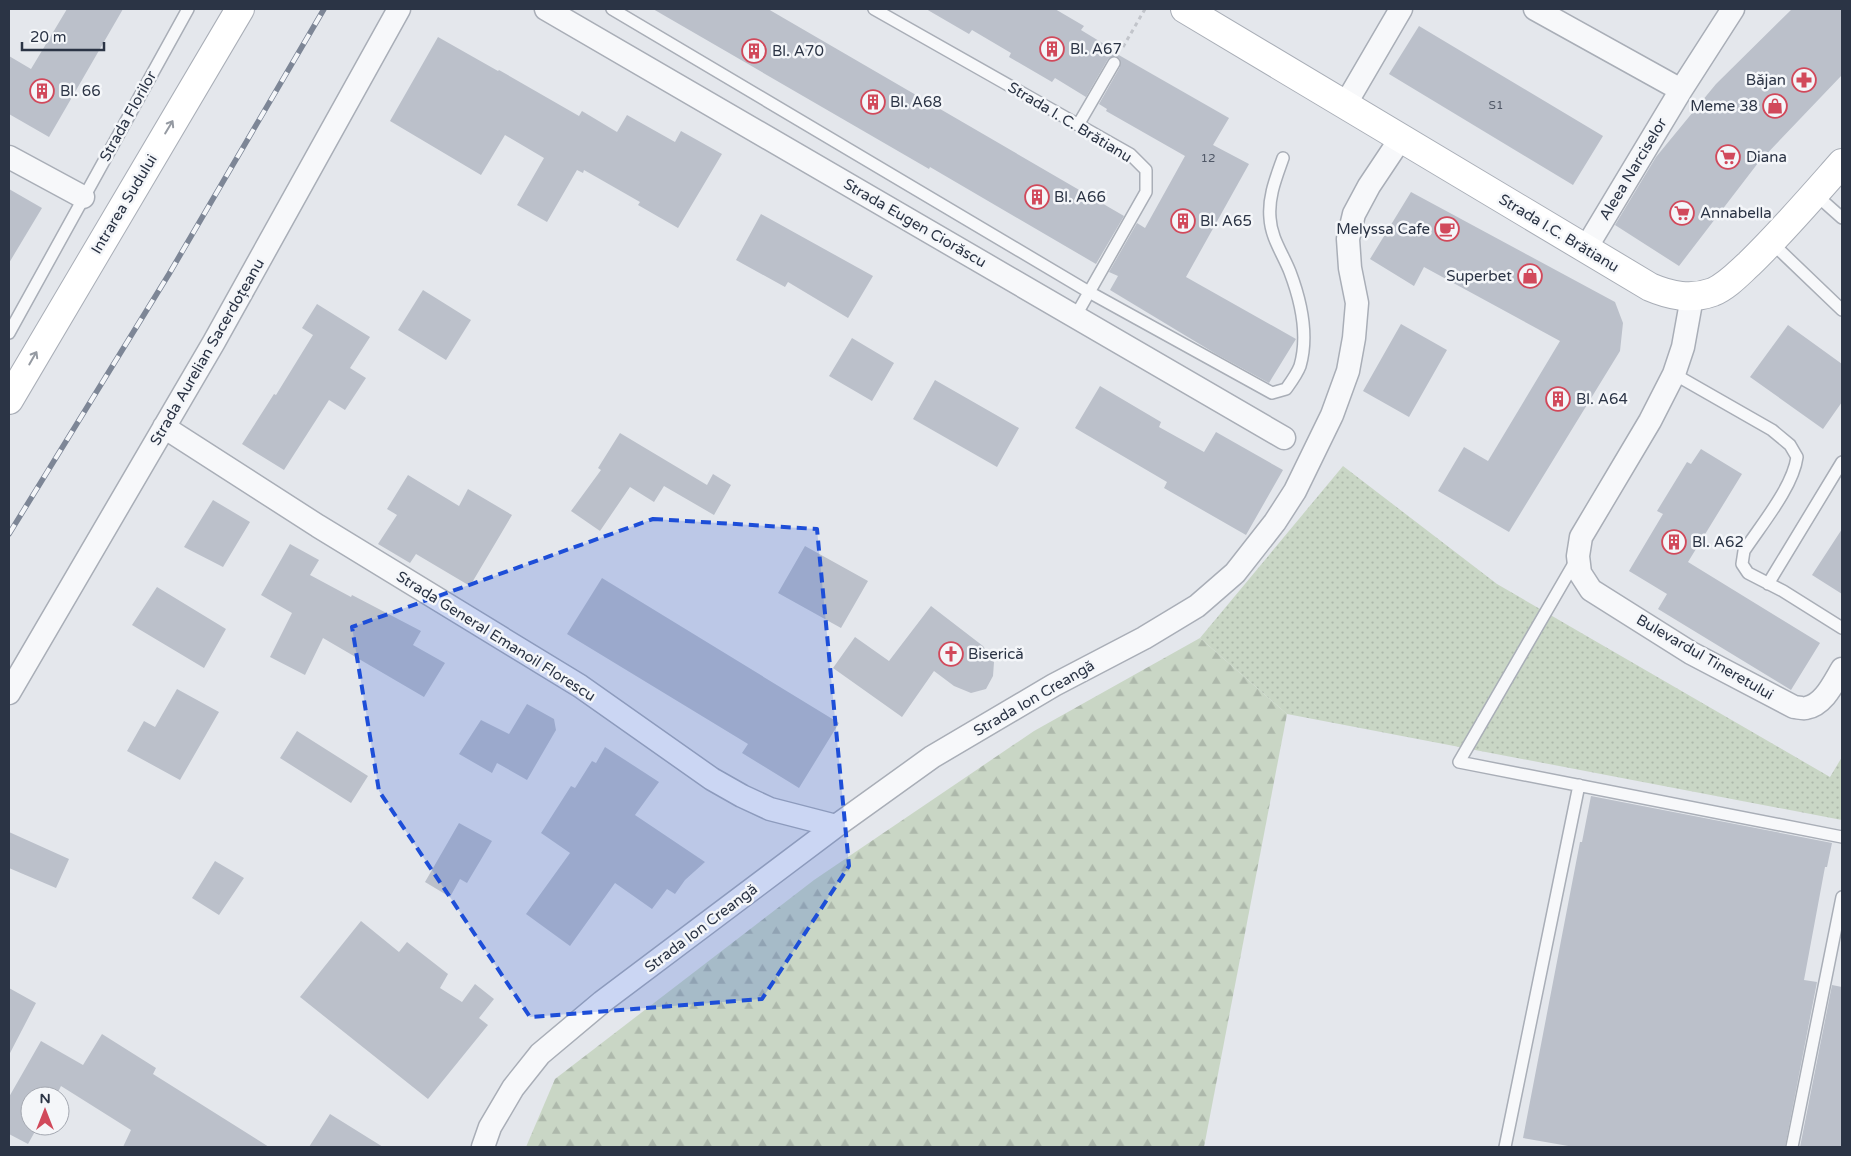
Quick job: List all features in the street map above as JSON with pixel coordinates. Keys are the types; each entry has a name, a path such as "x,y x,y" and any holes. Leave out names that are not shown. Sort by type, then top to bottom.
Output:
{"street":[{"name":"Intrarea Sudului","path":"9,400 239,9"},
{"name":"Strada Aurelian Sacerdoțeanu","path":"9,693 219,333 399,9"},
{"name":"Strada Eugen Ciorăscu","path":"546,9 1284,438"},
{"name":"Strada I.C. Brătianu","path":"1185,9 1650,287 1676,296 1692,297"},
{"path":"1345,105 1401,9"},
{"path":"1535,9 1681,90"},
{"name":"Aleea Narciselor","path":"1586,248 1681,90 1733,9"},
{"name":"Strada Ion Creangă","path":"484,1147 490,1128 513,1088 540,1054 602,1002 836,826 932,758 1054,684 1144,638 1197,606 1236,573 1275,522 1295,491 1332,415 1348,372 1354,338 1357,303 1350,268 1348,239 1354,214 1401,138"},
{"path":"9,156 83,197"},
{"path":"1578,556 1581,537 1650,421 1674,374 1683,347 1692,297 1713,292 1730,282 1771,242 1842,163"},
{"name":"Strada General Emanoil Florescu","path":"164,426 318,526 580,686 712,779 770,809 836,826"},
{"name":"Bulevardul Tineretului","path":"1578,556 1580,572 1591,590 1691,653 1794,707 1807,708 1826,695 1842,669"}],"lane":[{"name":"Strada Florilor","path":"9,333 188,9"},
{"path":"612,9 1089,292 1272,394 1286,389 1300,367 1304,342 1300,304 1290,272 1274,236 1270,219 1271,194 1283,158"},
{"name":"Strada I. C. Brătianu","path":"874,9 1130,154 1146,170 1146,192 1075,317"},
{"path":"1078,124 1114,63"},
{"path":"1814,194 1842,218"},
{"path":"1771,242 1842,310"},
{"path":"1674,374 1772,430 1790,445 1797,457 1795,470 1744,551 1742,564 1748,573 1842,628"},
{"path":"1768,584 1842,462"},
{"path":"1578,556 1459,762 1842,837"},
{"path":"1505,1147 1579,785"},
{"path":"1792,1147 1842,897"}],"path":[{"path":"1114,63 1145,9"}],"highlighted area":[{"path":"653,519 817,529 849,866 762,999 530,1017 379,791 352,627"}],"green space":[{"path":"1343,466 1497,584 1830,777 1842,757 1842,820 1287,714 1200,638"},
{"path":"1200,638 1287,714 1204,1147 526,1147 555,1079 814,880 1034,731"}],"building":[{"name":"Bl. 66","path":"67,9 123,9 49,137 9,114 9,56 31,69"},
{"path":"653,9 768,9 1124,216 1096,264"},
{"name":"Bl. A65","path":"926,9 1055,9 1084,26 1081,30 1104,44 1103,46 1229,118 1213,145 1249,164 1186,277 1296,339 1269,383 1216,354 1110,290 1118,276 1109,272 1137,223 1145,228 1185,156 1106,111 1107,109 1099,104 1120,67 1120,59 1114,56 1108,59 1086,97 1055,78 1052,82 1009,57 1011,53 972,30 969,34"},
{"path":"1792,9 1842,9 1842,75 1758,163 1679,266 1615,225 1656,157 1716,84"},
{"path":"1419,26 1603,136 1573,185 1389,74"},
{"path":"438,37 579,116 582,111 617,132 627,115 675,142 681,131 722,154 678,228 638,205 640,202 584,170 583,173 577,170 547,222 517,205 544,158 505,135 481,175 390,121"},
{"path":"9,189 42,208 9,263"},
{"name":"Bl. A64","path":"1411,192 1615,302 1623,323 1620,351 1509,532 1438,491 1464,447 1488,461 1560,341 1424,267 1414,286 1370,259"},
{"path":"761,214 873,276 848,318 788,282 785,287 736,260"},
{"path":"423,290 471,320 446,360 398,330"},
{"path":"317,304 370,337 350,368 366,378 345,410 329,400 284,470 242,444 274,394 276,395 313,335 302,328"},
{"path":"1401,324 1447,350 1409,417 1363,391"},
{"path":"1788,325 1842,364 1842,402 1823,429 1750,377"},
{"path":"852,338 894,363 872,401 829,376"},
{"path":"935,380 1019,428 997,467 913,419"},
{"path":"1100,386 1161,422 1159,427 1204,452 1216,432 1283,470 1246,535 1164,488 1167,482 1075,428"},
{"path":"620,433 707,485 713,474 731,485 714,515 664,486 654,502 630,487 600,531 571,511 601,470 598,468"},
{"name":"Bl. A62","path":"1701,449 1742,474 1688,562 1820,643 1791,690 1658,609 1667,594 1629,571 1663,514 1657,511 1687,462 1691,464"},
{"path":"408,475 459,506 468,489 512,515 470,586 416,554 410,563 378,544 397,515 387,509"},
{"path":"213,500 250,522 223,567 184,547"},
{"path":"1842,529 1842,594 1812,575"},
{"path":"290,544 319,560 310,575 421,631 413,645 445,663 424,697 323,638 305,675 270,657 292,613 261,595"},
{"path":"805,546 868,581 841,628 778,593"},
{"path":"602,578 839,723 799,788 742,753 748,744 567,634"},
{"path":"157,587 226,629 204,668 132,625"},
{"path":"931,606 983,646 994,662 993,676 986,689 971,693 954,686 934,671 902,717 833,668 855,637 889,661"},
{"path":"177,689 219,712 180,780 127,751 144,721 155,727"},
{"path":"527,704 554,719 556,730 527,780 497,763 492,773 459,754 481,720 509,734"},
{"path":"297,731 368,776 351,803 280,758"},
{"path":"605,747 659,782 635,815 705,862 685,880 675,894 667,889 652,909 615,883 570,946 526,914 570,853 541,833 571,786 575,788 592,761 596,763"},
{"path":"1591,796 1832,843 1827,867 1825,867 1804,980 1817,982 1785,1147 1574,1147 1523,1138 1580,842 1582,842"},
{"path":"459,823 492,841 467,883 460,879 450,897 425,882"},
{"path":"9,832 69,859 56,888 9,868"},
{"path":"215,861 244,878 219,915 192,898"},
{"path":"361,921 399,952 407,942 448,974 440,988 462,1002 475,984 494,999 479,1018 488,1025 428,1099 300,997"},
{"path":"1832,985 1842,987 1842,1147 1800,1147"},
{"path":"9,988 36,1003 9,1055"},
{"path":"102,1034 156,1068 153,1074 269,1147 123,1147 131,1130 70,1092 70,1086 20,1086 20,1136 32,1136 28,1144 9,1134 9,1097 41,1041 83,1065"},
{"path":"330,1114 383,1147 309,1147"}],"railway":[{"path":"9,534 169,274 324,9"}],"place":[{"name":"Bl. A67","path":"1052,49"},
{"name":"Bl. A70","path":"754,51"},
{"name":"Băjan","path":"1804,80"},
{"name":"Bl. 66","path":"42,91"},
{"name":"Bl. A68","path":"873,102"},
{"name":"Meme 38","path":"1775,106"},
{"name":"Diana","path":"1728,157"},
{"name":"Bl. A66","path":"1037,197"},
{"name":"Annabella","path":"1682,213"},
{"name":"Bl. A65","path":"1183,221"},
{"name":"Melyssa Cafe","path":"1447,229"},
{"name":"Superbet","path":"1530,276"},
{"name":"Bl. A64","path":"1558,399"},
{"name":"Bl. A62","path":"1674,542"},
{"name":"Biserică","path":"951,654"}]}
